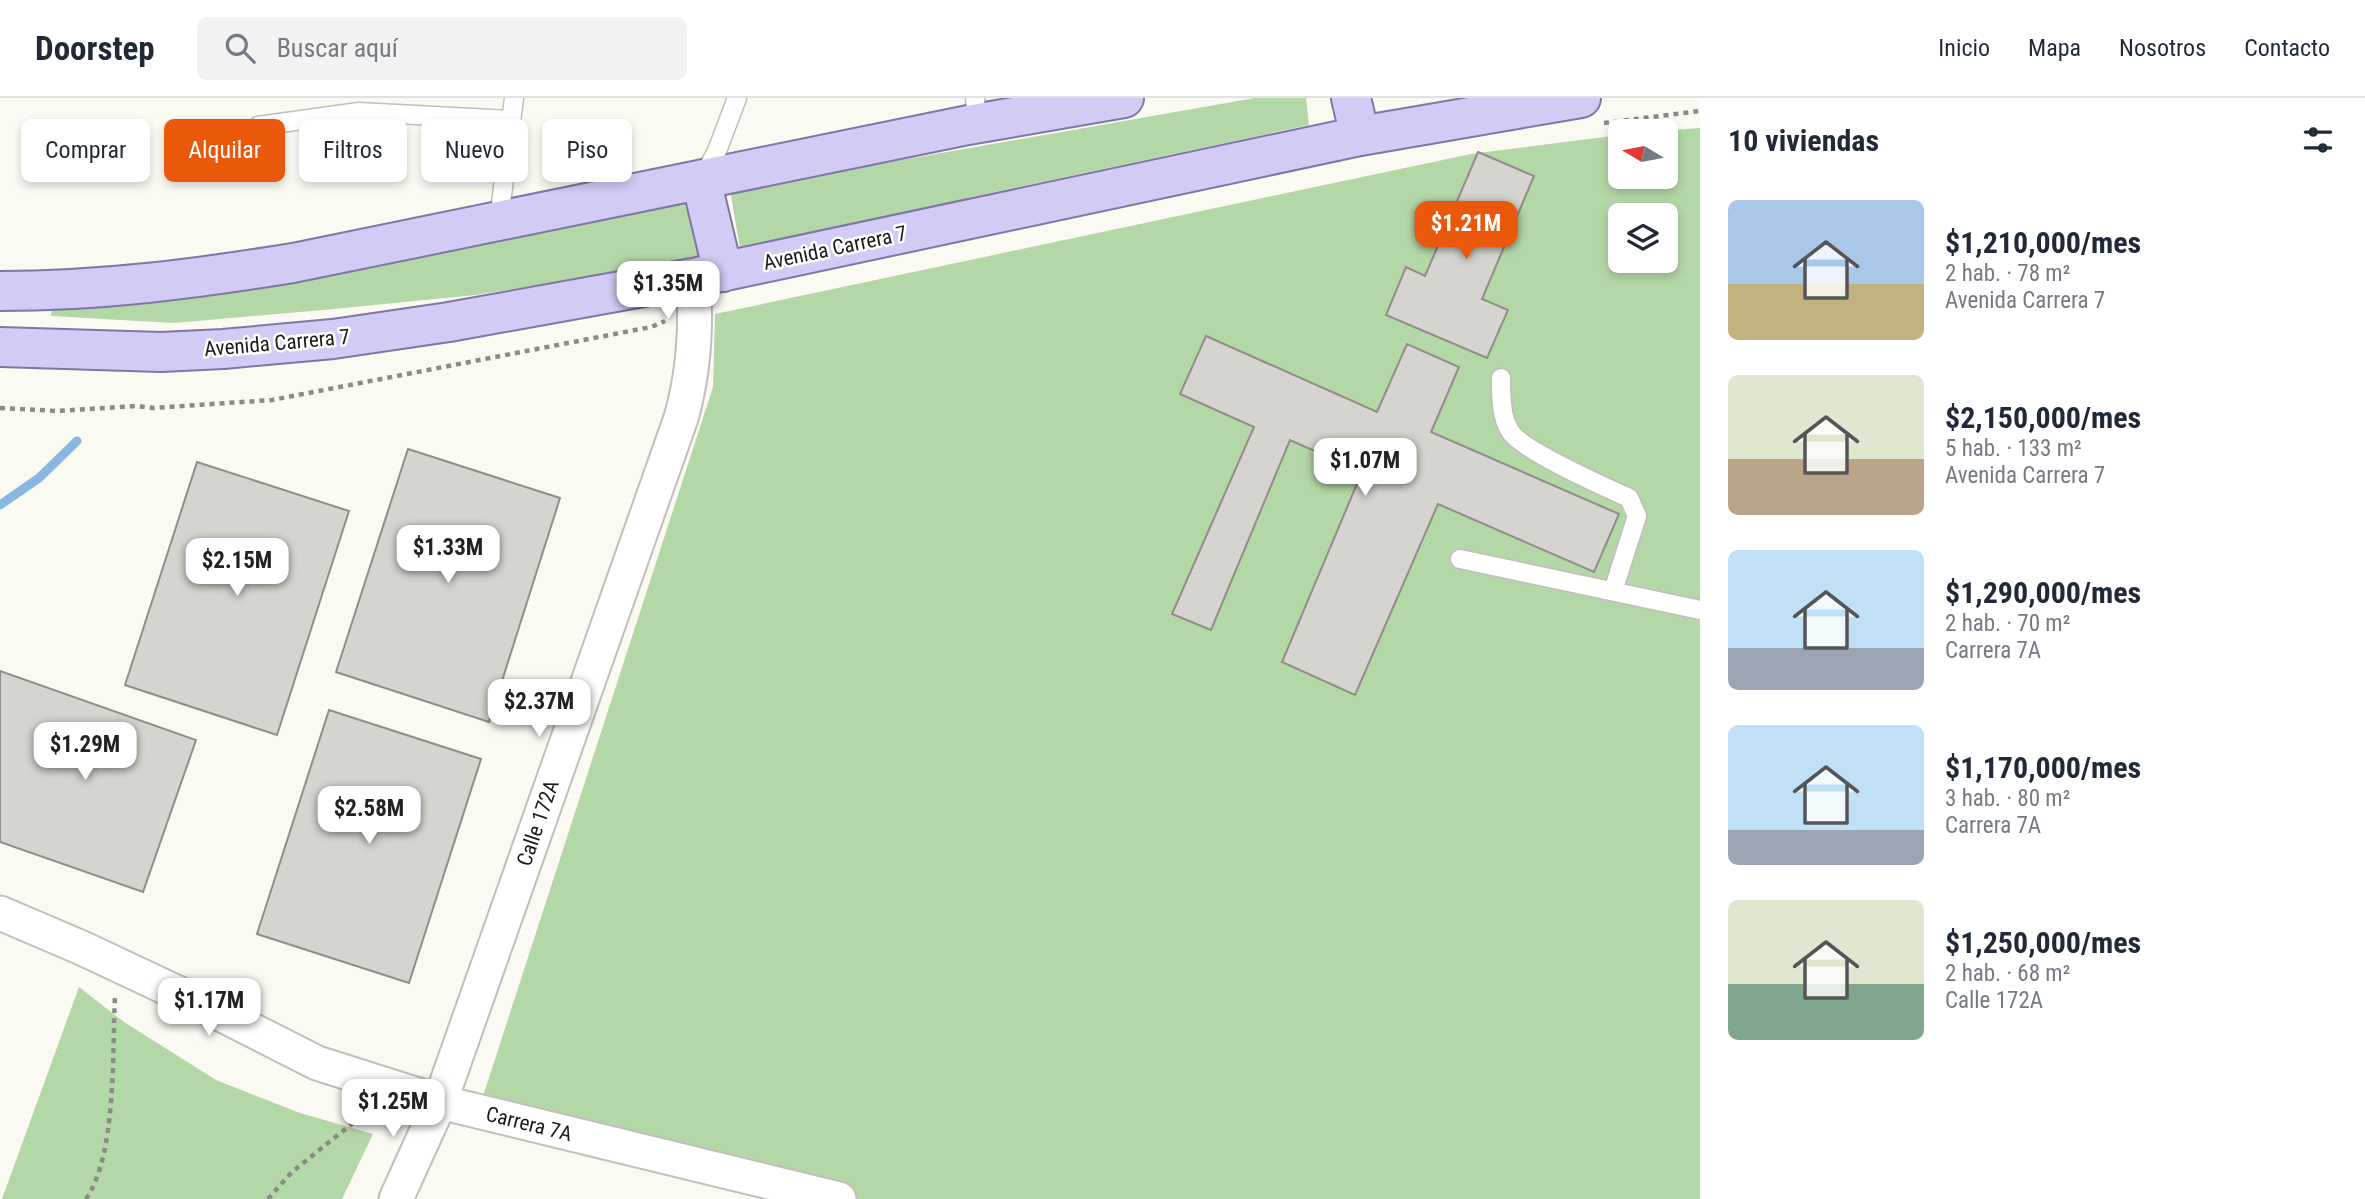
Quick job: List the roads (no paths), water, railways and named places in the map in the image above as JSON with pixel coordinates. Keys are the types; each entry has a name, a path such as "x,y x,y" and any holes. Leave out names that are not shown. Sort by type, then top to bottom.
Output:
{"main road":[{"path":"0,290 126,287 293,263 701,180 976,111 1124,98"},
{"path":"1351,98 1360,136"},
{"name":"Avenida Carrera 7","path":"0,347 161,352 223,349 333,339 449,322 708,275 1360,136 1581,98"},
{"path":"701,180 708,275"}],"street":[{"name":"Calle 172A","path":"396,1199 440,1102 681,418 694,362 695,308 708,275"},
{"name":"Carrera 7A","path":"0,913 189,998 317,1063 440,1102 839,1199"}],"lane":[{"path":"510,119 514,98"},
{"path":"701,180 717,151 737,98"},
{"path":"285,122 359,112 491,119"},
{"path":"499,220 503,182"},
{"path":"1501,378 1505,415 1510,432 1526,446 1629,498 1637,516 1613,591"},
{"path":"1460,559 1700,610"}],"waterway":[{"path":"0,505 39,478 77,441"}]}
